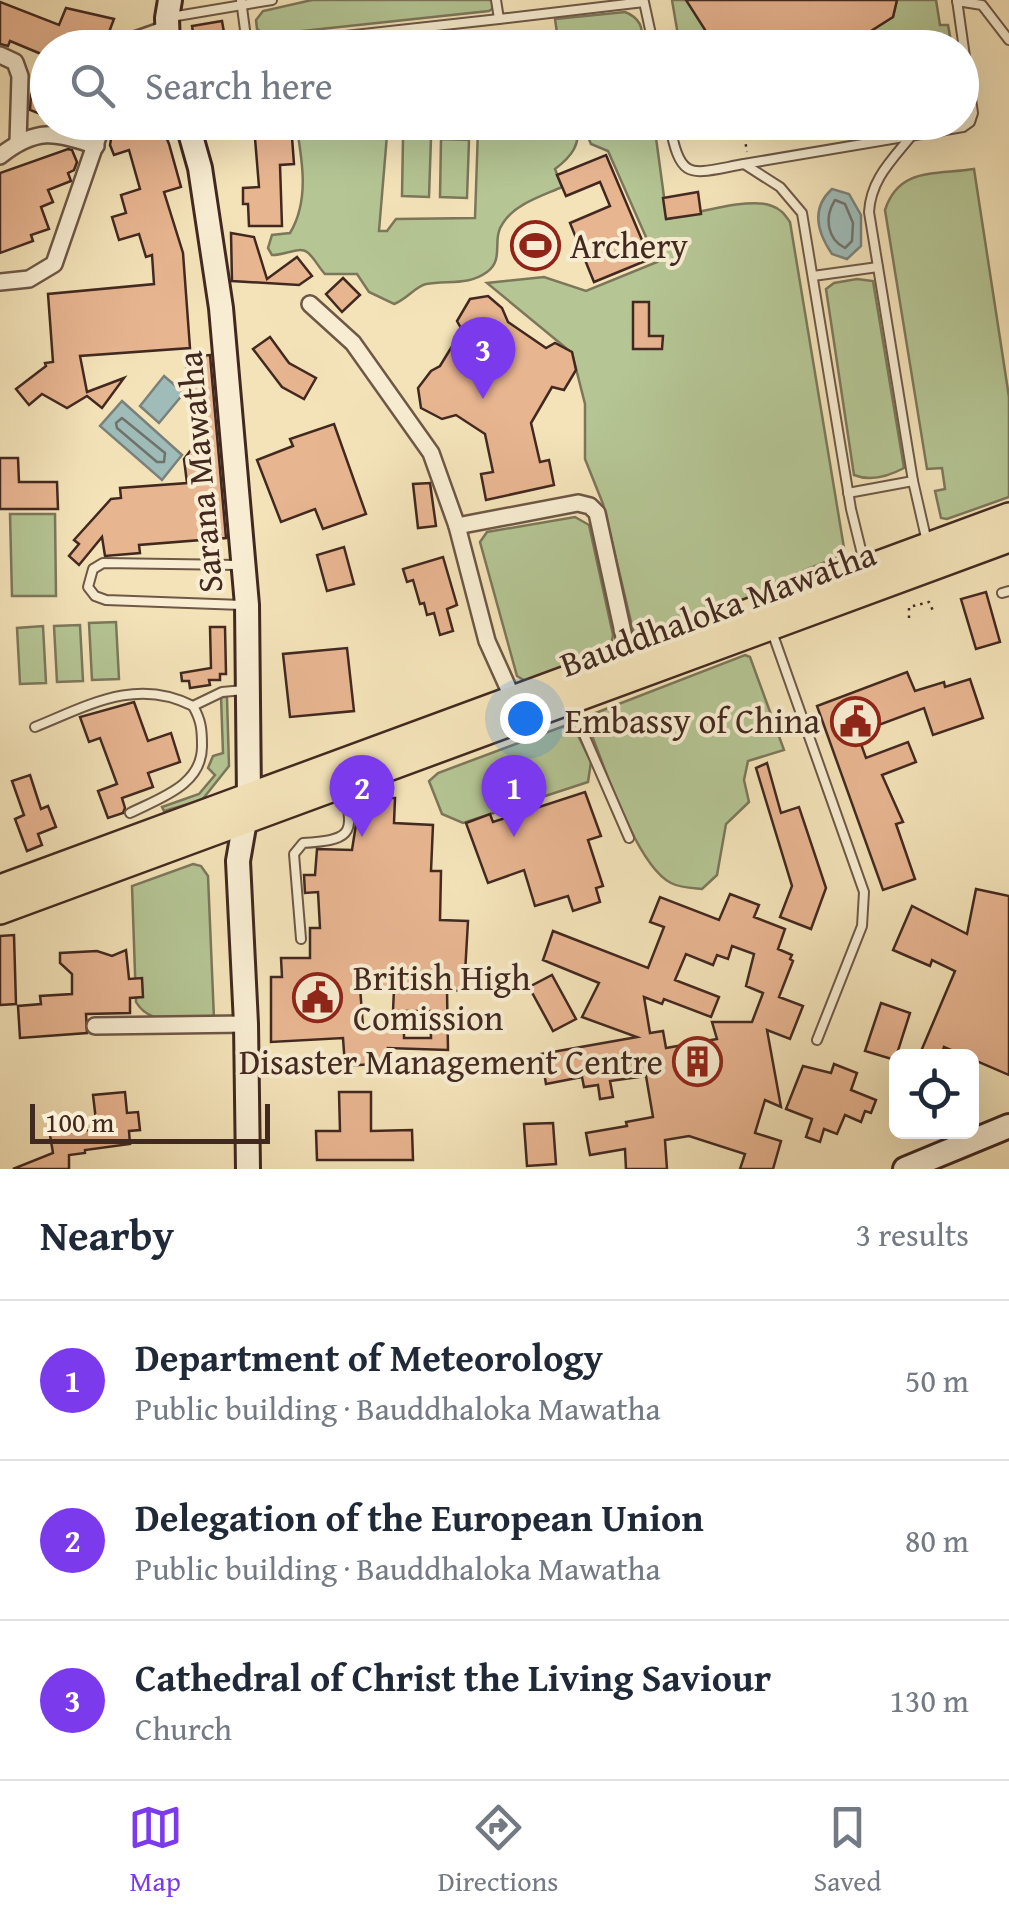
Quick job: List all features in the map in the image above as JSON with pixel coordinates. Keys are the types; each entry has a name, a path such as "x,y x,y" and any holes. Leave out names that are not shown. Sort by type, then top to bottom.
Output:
{"main road":[{"name":"Bauddhaloka Mawatha","path":"869,578 928,546 1009,516"},
{"name":"Bauddhaloka Mawatha","path":"0,911 514,701 632,668 869,578 1009,538"},
{"name":"Bauddhaloka Mawatha","path":"0,888 162,830 340,785 570,701 632,668"}],"street":[{"path":"0,55 15,62 20,76 18,142"},
{"path":"0,156 30,136"},
{"path":"80,140 96,146"},
{"path":"0,282 29,279 54,264 98,140"},
{"name":"Sarana Mawatha","path":"192,140 222,308 247,605 248,809 238,861 248,1169"},
{"path":"310,304 353,343 432,453 457,526 487,641 514,701"},
{"path":"457,526 578,503 590,506 597,514 632,668"},
{"path":"95,1026 246,1024"},
{"path":"906,1169 1009,1126"}],"lane":[{"path":"168,24 241,3 272,0"},
{"path":"496,0 499,19"},
{"path":"961,30 957,0 982,5 1009,40"},
{"path":"402,30 644,1 650,30"},
{"path":"241,3 244,30"},
{"path":"672,140 676,160 686,169 699,172 887,140"},
{"path":"909,140 879,174 870,194 869,212 913,481 928,546"},
{"path":"747,164 780,187 802,213 848,493 869,578"},
{"path":"813,276 878,267"},
{"path":"848,493 913,481"},
{"path":"244,564 103,563 92,568 88,586 95,596 106,600 247,605"},
{"path":"767,617 864,892 862,926 817,1040"},
{"path":"193,706 222,692 248,689"},
{"path":"35,727 134,692 154,692 193,706 201,720 202,759 186,782 130,813"},
{"path":"570,701 629,838"},
{"path":"301,938 294,854 303,843 338,841 347,831 348,805 340,785"},
{"path":"151,802 162,830"}],"path":[{"path":"744,140 747,164"},
{"path":"824,140 826,150"},
{"path":"916,595 919,605"},
{"path":"909,618 909,608 930,602 934,613"}],"green space":[{"path":"312,0 494,0 495,7 489,11 312,30 258,30 256,20 263,11"},
{"path":"672,0 686,0 713,30 677,30"},
{"path":"897,0 936,0 940,25 948,25 949,30 872,30 893,17"},
{"path":"625,12 642,30 557,30 555,19"},
{"path":"298,140 387,140 379,231 387,231 396,219 475,218 478,140 577,140 555,169 562,187 508,216 500,229 495,261 487,272 465,281 422,285 394,304 369,292 357,274 325,274 304,250 272,255 268,248 272,235 290,233 300,207"},
{"path":"403,140 431,140 429,197 402,196"},
{"path":"441,140 469,140 467,198 440,197"},
{"path":"589,140 656,140 667,219 750,203 772,206 790,222 845,554 776,582 773,598 637,647 603,504 585,459 585,404 572,353 487,283 544,277 586,291 657,262 608,151"},
{"path":"974,169 1009,397 1009,497 947,519 941,518 935,491 945,489 942,468 927,469 885,210 899,186 909,180 932,173"},
{"path":"873,281 904,468 873,478 854,475 826,289 834,283"},
{"path":"10,514 55,514 56,596 12,596"},
{"path":"575,517 589,525 613,635 611,646 604,654 527,682 517,676 480,542 487,532"},
{"path":"116,622 119,679 92,680 89,623"},
{"path":"80,625 83,681 57,682 54,626"},
{"path":"43,626 46,683 20,684 17,628"},
{"path":"745,655 750,657 784,750 748,761 744,780 749,802 726,824 717,875 702,889 679,886 658,872 632,833 585,717"},
{"path":"221,697 227,697 229,766 202,800 164,811 162,807 199,794 215,775 208,768 213,756 223,753"},
{"path":"572,723 591,762 588,782 463,823 442,814 429,781 438,773"},
{"path":"193,864 201,866 208,876 214,1019 160,1019 136,1002 132,886"}],"water":[{"path":"832,189 849,194 861,215 861,246 847,259 832,254 820,229 821,204"},
{"path":"164,376 184,393 159,423 140,406"},
{"path":"122,401 182,455 162,480 100,426"}],"building":[{"path":"686,0 897,0 893,17 872,30 705,30"},
{"path":"0,2 59,25 66,8 114,19 110,30 30,30 30,49 10,41 8,46 0,44"},
{"path":"222,21 224,30 193,30 192,26"},
{"path":"111,140 167,140 169,144 181,187 164,192 183,253 190,348 80,356 87,392 124,378 102,408 87,396 67,408 42,394 29,405 16,389 45,363 53,362 48,294 154,284 152,255 146,257 139,234 119,240 112,217 126,213 121,195 140,189 129,150 114,155"},
{"path":"255,140 292,140 294,164 280,165 282,226 249,226 243,188 259,187"},
{"path":"68,149 77,162 68,173 71,181 48,190 53,202 41,207 49,229 31,235 33,241 0,253 0,173"},
{"path":"606,155 650,259 594,282 570,223 610,206 600,182 566,196 557,175"},
{"path":"698,192 701,214 666,219 663,198"},
{"path":"231,233 254,237 267,279 297,257 312,276 299,285 232,281"},
{"path":"343,278 360,295 342,312 326,294"},
{"path":"488,296 502,308 508,322 546,348 555,343 572,352 576,370 564,390 552,387 531,423 540,462 549,460 554,485 486,500 481,474 493,472 485,434 456,415 442,419 421,408 418,388 440,366 462,330 457,321 470,299"},
{"path":"633,302 649,302 649,336 663,336 662,349 633,349"},
{"path":"270,337 289,363 316,378 304,399 282,387 253,349"},
{"path":"210,355 226,538 139,545 140,553 105,556 102,537 79,565 69,556 79,544 74,540 111,499 121,498 120,488 187,483 184,459 194,446 186,357"},
{"path":"334,424 366,514 323,529 315,509 281,522 257,460 293,446 290,439"},
{"path":"0,458 18,458 19,482 57,482 58,509 0,509"},
{"path":"430,483 436,526 418,528 413,484"},
{"path":"344,547 354,584 327,591 317,555"},
{"path":"443,557 457,605 447,609 453,631 440,635 434,613 427,615 413,580 407,582 403,569"},
{"path":"986,592 1000,642 976,649 961,599"},
{"path":"210,627 225,627 226,674 220,674 220,680 209,680 210,685 190,688 189,681 182,681 181,673 211,668"},
{"path":"347,648 354,711 290,717 283,654"},
{"path":"907,672 915,691 970,679 983,718 933,735 924,708 857,733 866,758 908,742 916,762 882,775 903,822 896,824 915,879 883,890 817,706"},
{"path":"134,702 148,741 171,733 180,762 148,773 153,787 122,798 123,813 108,818 98,791 117,784 100,738 89,742 80,717"},
{"path":"767,763 781,813 799,807 826,888 811,929 780,917 792,886 756,768"},
{"path":"30,775 41,809 48,806 56,827 38,834 42,845 27,851 15,819 24,815 12,781"},
{"path":"585,792 601,836 588,840 603,886 596,888 600,902 573,911 568,896 535,906 524,870 488,883 466,823 490,814 493,822"},
{"path":"377,798 395,798 394,823 433,825 431,871 441,871 440,920 468,921 464,991 447,990 448,1050 388,1048 389,1063 345,1066 343,1038 271,1042 271,977 282,977 281,958 310,958 310,928 320,928 318,892 305,893 304,875 315,875 317,849 352,850 355,803 377,804","holes":["360,987 394,989 393,1011 430,1011 431,1038 404,1038 404,1025 363,1027"]},
{"path":"976,889 1009,896 1009,1075 979,1062 979,1049 922,1049 955,971 932,960 930,966 893,950 912,906 967,934"},
{"path":"730,894 759,905 754,917 785,929 778,949 792,955 779,997 803,1006 790,1039 767,1030 781,1107 765,1100 755,1133 781,1141 773,1169 740,1169 745,1154 689,1136 665,1140 667,1169 626,1169 625,1149 590,1155 586,1133 653,1117 646,1076 610,1081 613,1097 600,1099 598,1085 584,1087 582,1077 546,1084 541,1054 637,1037 582,1017 599,983 543,960 553,931 648,968 664,927 650,922 660,897 719,920","holes":["732,946 754,954 746,986 763,993 752,1022 712,1022 717,1039 666,1048 663,1031 650,1033 644,997 662,1004 664,999 711,1017 719,997 675,980 686,954 713,965 717,955 728,959"]},
{"path":"14,935 16,1004 0,1005 0,936"},
{"path":"126,950 129,979 142,978 143,997 130,998 130,1013 86,1014 87,1033 20,1038 18,1006 41,1004 40,996 72,994 72,974 60,963 60,953 97,951 112,956"},
{"path":"552,975 576,1019 553,1031 529,987"},
{"path":"881,1003 910,1013 899,1049 889,1049 889,1058 865,1051"},
{"path":"834,1064 857,1073 851,1090 876,1100 871,1113 865,1111 861,1122 845,1115 837,1134 824,1129 820,1142 806,1137 812,1119 786,1109 803,1066 831,1073"},
{"path":"125,1092 127,1113 138,1112 140,1130 129,1131 130,1144 69,1155 69,1169 13,1169 53,1153 50,1135 97,1129 93,1095"},
{"path":"339,1092 371,1092 371,1131 412,1130 413,1160 317,1160 316,1131 340,1131"},
{"path":"553,1123 556,1164 527,1166 524,1124"}],"place":[{"name":"Archery","path":"535,246"},
{"name":"Cathedral of Christ the Living Saviour","path":"483,399"},
{"name":"Embassy of China","path":"855,721"},
{"name":"Delegation of the European Union","path":"362,837"},
{"name":"Department of Meteorology","path":"514,837"},
{"name":"British High Comission","path":"318,998"},
{"name":"Disaster Management Centre","path":"698,1062"}]}
